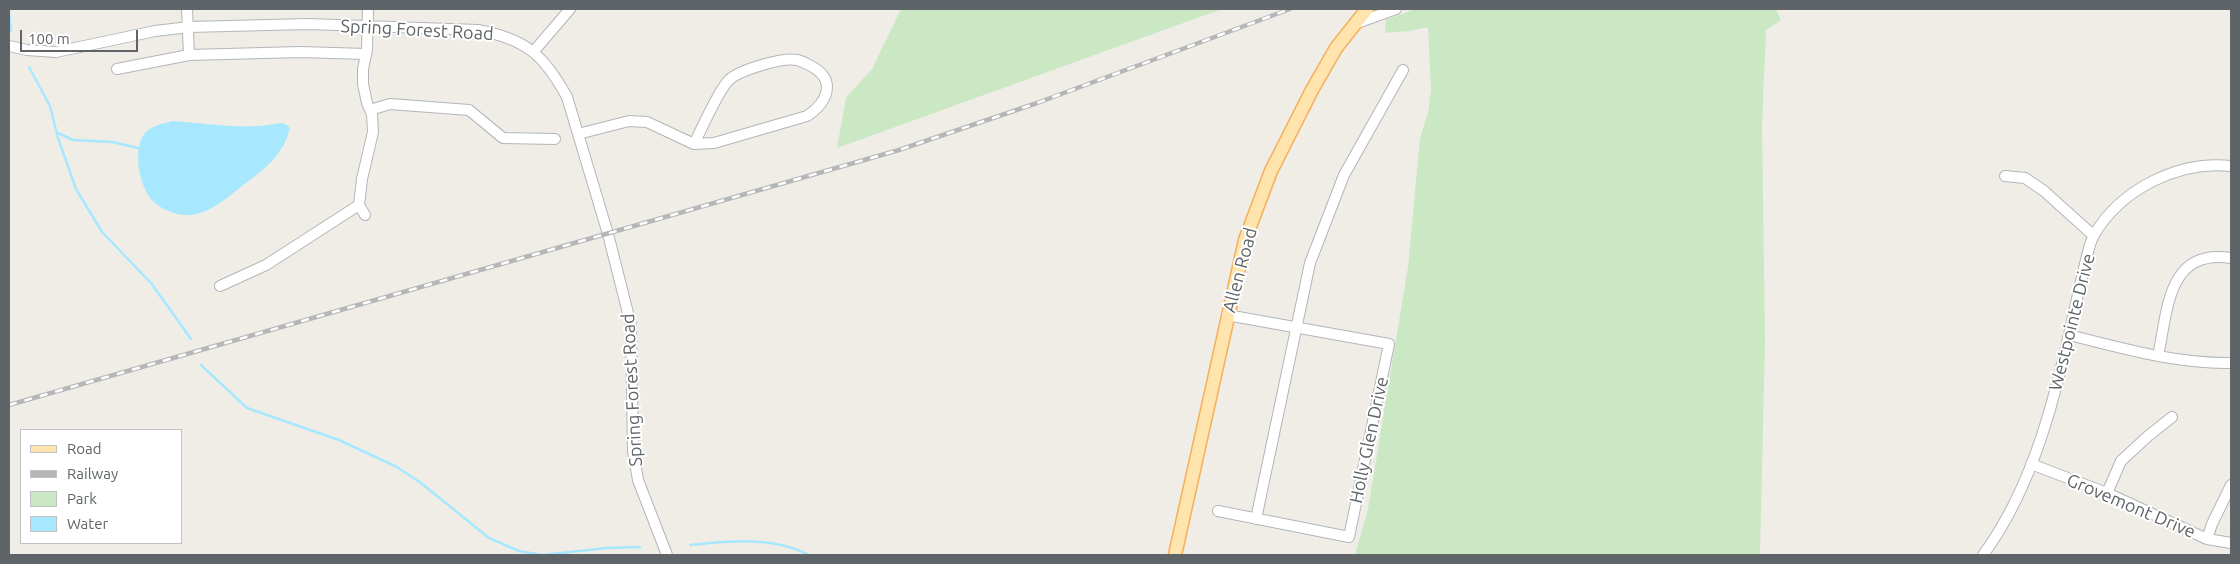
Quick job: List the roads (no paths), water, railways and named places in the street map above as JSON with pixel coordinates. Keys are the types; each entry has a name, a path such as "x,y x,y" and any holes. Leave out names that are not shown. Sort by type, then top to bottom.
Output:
{"main road":[{"name":"Allen Road","path":"1175,555 1208,414 1245,240 1271,171 1312,90 1336,48 1367,9"}],"street":[{"path":"187,9 189,55"},
{"path":"365,215 359,205 362,179 373,132 370,110 363,84 368,9"},
{"path":"534,50 570,9"},
{"path":"1357,23 1396,9"},
{"name":"Spring Forest Road","path":"9,46 27,50 56,52 155,31 189,27 308,24 478,30 504,35 534,50 555,74 567,97 608,234 631,325 635,470 668,555"},
{"path":"117,69 189,55 300,52 366,54"},
{"path":"578,134 628,121 647,122 694,144 714,143 808,116 819,108 828,89 826,79 820,71 798,60 786,59 736,74 727,82 694,144"},
{"path":"1256,519 1310,263 1344,175 1403,70"},
{"path":"370,110 390,104 469,110 503,138 555,139"},
{"name":"Westpointe Drive","path":"1983,555 1999,532 2031,464 2046,424 2086,260 2094,236 2112,211 2138,189 2173,172 2217,165 2231,166"},
{"path":"2005,176 2025,178 2044,191 2094,236"},
{"path":"220,286 266,265 359,205"},
{"path":"2158,356 2172,290 2177,277 2190,264 2206,256 2231,258"},
{"name":"Holly Glen Drive","path":"1218,511 1349,537 1389,344 1228,315"},
{"path":"2069,335 2158,356 2213,363 2231,363"},
{"path":"2107,493 2121,461 2172,417"},
{"name":"Grovemont Drive","path":"2031,464 2107,493 2207,539 2231,543"},
{"path":"2207,539 2212,524 2231,485"}],"water":[{"path":"172,121 245,126 280,123 290,128 279,153 261,171 213,207 199,214 186,215 167,211 155,203 145,189 139,170 139,149 145,133 154,126"}],"waterway":[{"path":"9,13 11,31"},
{"path":"29,67 50,106 58,138 76,189 102,232 151,283 191,339"},
{"path":"58,133 73,140 112,142 138,148"},
{"path":"201,365 247,408 339,440 397,467 421,483 489,538 519,551 542,555 607,548 640,547"},
{"path":"690,545 735,541 766,542 795,549 809,555"}],"railway":[{"path":"9,405 899,150 1037,103 1290,9"}]}
